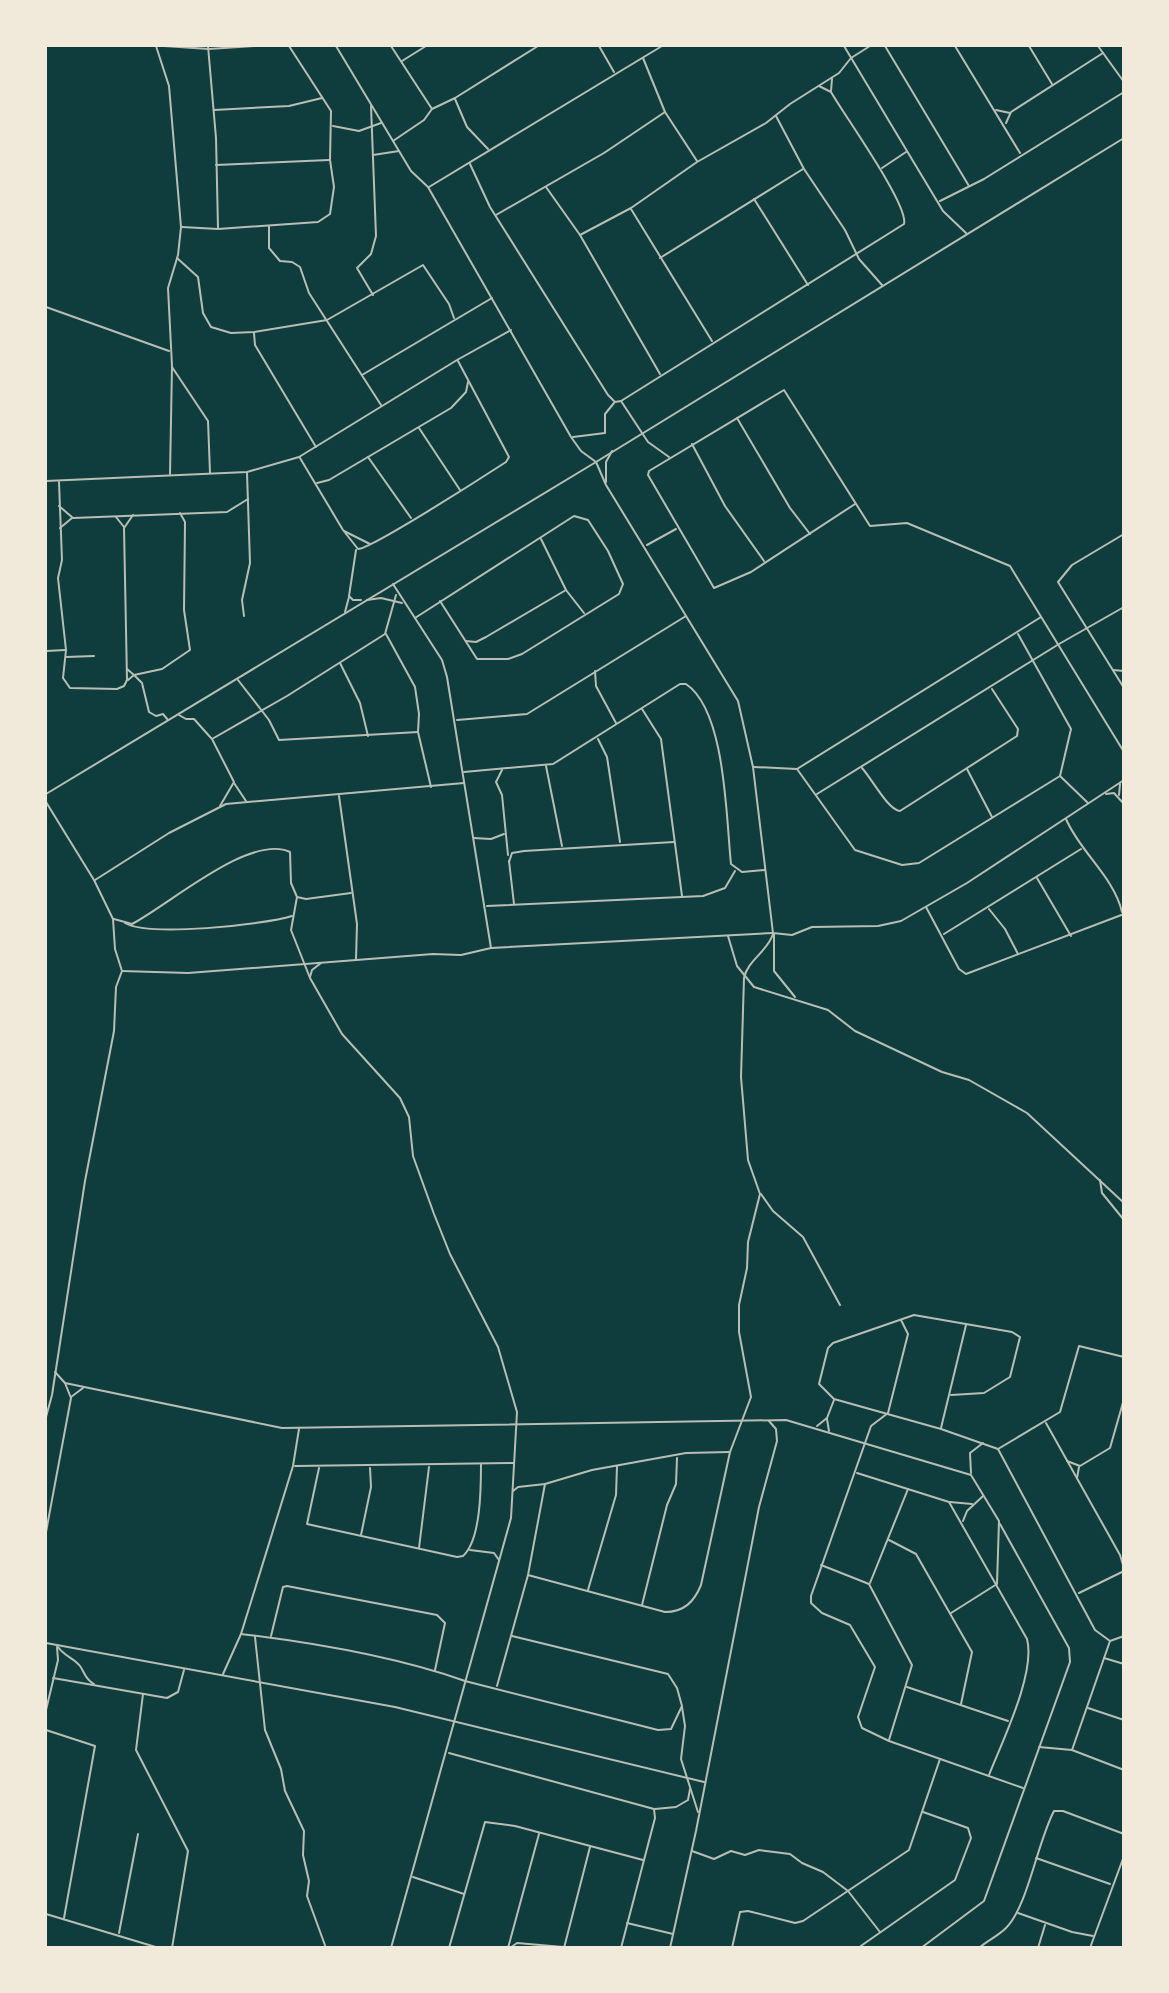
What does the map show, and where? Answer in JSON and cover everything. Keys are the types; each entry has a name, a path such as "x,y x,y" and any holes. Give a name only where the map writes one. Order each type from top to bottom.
{"street":[{"path":"156,46 169,86 181,227 177,258 168,288 169,351 172,366 170,475"},
{"path":"164,46 254,46"},
{"path":"181,227 218,229 318,222 330,214 334,187 330,160 331,111 289,46"},
{"path":"335,46 411,172 428,187 512,330 537,381 581,451 596,462 606,485 646,546 685,616 738,701 753,767 773,933 774,971 796,998"},
{"path":"391,46 432,109"},
{"path":"401,61 426,46"},
{"path":"393,141 424,120 432,109 455,99 538,46"},
{"path":"599,46 615,74"},
{"path":"428,187 662,46"},
{"path":"844,46 952,222 968,235"},
{"path":"580,235 631,208 697,162 776,116 845,69 851,58 870,46"},
{"path":"885,46 969,186"},
{"path":"955,46 1021,153"},
{"path":"1029,46 1052,85"},
{"path":"1098,46 1124,82"},
{"path":"208,47 218,229"},
{"path":"1005,125 1012,112 1103,54"},
{"path":"643,57 665,112 697,162"},
{"path":"831,92 832,78"},
{"path":"571,437 605,433 605,414 615,402 621,401 901,228 905,220 880,169 831,92 819,86"},
{"path":"939,201 969,186 1124,92"},
{"path":"213,110 289,106 324,98"},
{"path":"455,99 467,127 488,149"},
{"path":"371,105 376,236 371,254 357,268 374,295"},
{"path":"995,110 1012,112"},
{"path":"496,215 604,153 665,112"},
{"path":"776,116 804,169 868,272 883,285"},
{"path":"332,126 359,131 382,122"},
{"path":"46,794 596,462 968,235 983,222 1124,138"},
{"path":"372,155 399,151"},
{"path":"880,169 907,151"},
{"path":"216,165 330,160"},
{"path":"470,164 496,215 615,402"},
{"path":"660,258 804,169"},
{"path":"546,187 580,235 660,375"},
{"path":"754,199 808,286"},
{"path":"631,208 713,342"},
{"path":"269,225 269,248 280,261 292,262 300,267 309,293 382,406"},
{"path":"177,258 198,277 203,313 211,327 231,333 327,320 423,265 449,304 454,318"},
{"path":"362,375 493,297"},
{"path":"46,307 169,351"},
{"path":"46,481 247,472 299,457 457,360 512,330"},
{"path":"254,332 255,345 316,447"},
{"path":"356,548 363,549 373,544 506,462 509,457 457,360"},
{"path":"172,366 208,422 210,474"},
{"path":"316,484 329,480 419,428 462,398 468,382"},
{"path":"855,503 767,561 715,588 648,475 649,471 692,443 784,390 870,526 907,523 1002,560 1017,574 1124,752"},
{"path":"621,401 648,442 670,459"},
{"path":"736,417 790,508 810,534"},
{"path":"419,428 460,491"},
{"path":"692,443 725,506 758,555 767,561"},
{"path":"606,485 606,462 612,450"},
{"path":"299,457 356,548 345,613"},
{"path":"368,457 411,519"},
{"path":"244,616 242,600 250,563 247,472"},
{"path":"59,481 62,560 58,578 66,650 63,682 70,688 117,689 124,686 127,680 124,527 116,517"},
{"path":"59,530 73,518 227,512 248,499"},
{"path":"59,505 73,518"},
{"path":"127,680 163,669 191,650 184,610 184,522 180,513"},
{"path":"184,522 192,513"},
{"path":"124,527 133,515"},
{"path":"415,618 440,601 540,538 579,516 589,520 608,551 623,584 623,591 522,654 508,659 477,659 440,601"},
{"path":"646,546 677,528"},
{"path":"343,530 373,544"},
{"path":"1124,534 1072,565 1059,579 1062,592 1124,688"},
{"path":"540,538 566,590 585,614"},
{"path":"392,583 442,660 456,721 491,948"},
{"path":"464,640 476,642 486,638 566,590"},
{"path":"212,738 262,711 385,634 397,594"},
{"path":"349,596 353,600 395,600 403,603"},
{"path":"817,794 992,689 1059,644 1124,607"},
{"path":"456,721 527,714 685,616"},
{"path":"753,767 797,769 1018,634 1041,617"},
{"path":"385,634 415,687 419,714 418,732 431,788"},
{"path":"797,769 855,850 902,865 919,863 1060,776 1071,729 1018,634"},
{"path":"46,651 66,650"},
{"path":"65,657 94,656"},
{"path":"339,662 360,703 368,736"},
{"path":"127,669 142,683 149,712 156,716 163,714 169,721"},
{"path":"1112,670 1124,671"},
{"path":"595,671 596,686 616,724"},
{"path":"237,680 262,711 279,740 418,732"},
{"path":"464,772 546,765 597,738 642,708 686,684 706,706 719,759 731,864 736,870 748,872 766,869"},
{"path":"861,767 878,786 889,806 901,811 1017,736 1018,729 992,689"},
{"path":"642,708 661,739 682,897"},
{"path":"179,715 194,719 212,738 246,801"},
{"path":"597,738 607,757 621,844"},
{"path":"546,765 563,848"},
{"path":"503,768 496,782 502,795 514,905"},
{"path":"966,768 992,818"},
{"path":"1060,776 1089,804"},
{"path":"122,971 188,974 451,953 461,955 491,948 773,933 792,935 813,927 833,925 892,925 1066,819 1123,780"},
{"path":"1123,780 1119,796 1124,804"},
{"path":"219,807 234,782"},
{"path":"94,880 169,833 219,807 246,801 431,788 464,783"},
{"path":"339,794 357,924 358,953 355,960"},
{"path":"1105,794 1119,796"},
{"path":"46,803 94,880 113,919 115,949 122,971 116,987 114,1031 85,1181 46,1417"},
{"path":"46,812 51,813"},
{"path":"926,906 959,968 966,974 1123,914 1116,896 1082,849 1066,819"},
{"path":"474,838 491,839 505,834"},
{"path":"509,862 512,853 675,842"},
{"path":"125,923 144,918 247,854 273,846 289,852 291,883 297,897 291,930 304,964 342,1034 400,1098 409,1117 409,1136 418,1171 450,1254 504,1362 517,1424 511,1518 454,1722 448,1753 443,1761 391,1948"},
{"path":"943,935 1082,849"},
{"path":"485,905 682,897 721,891 736,870"},
{"path":"1036,877 1071,936"},
{"path":"297,897 306,899 351,894"},
{"path":"989,908 1018,956"},
{"path":"113,919 134,928 155,931 211,928 293,916"},
{"path":"773,933 769,944 745,971 744,978 741,1077 748,1160 761,1194 773,1211 803,1237 839,1305"},
{"path":"728,935 744,978 754,987 828,1010 855,1031 942,1072 969,1080 1027,1113 1124,1203"},
{"path":"310,978 312,970 322,963"},
{"path":"1099,1179 1102,1193 1124,1220"},
{"path":"528,1575 665,1612 678,1612 696,1596 730,1452 751,1396 739,1332 738,1305 746,1276 751,1226 761,1194"},
{"path":"951,1395 984,1393 1010,1377 1020,1337 1012,1332 914,1315 846,1338 828,1348 819,1384 834,1399 941,1429 999,1449 1078,1593 1095,1630 1111,1641"},
{"path":"901,1320 908,1334 888,1413 871,1426 821,1565 811,1603 822,1613 850,1625 875,1667 858,1717 862,1728 889,1741 1023,1788"},
{"path":"941,1429 966,1325"},
{"path":"999,1449 1055,1417 1064,1405 1079,1346 1124,1357"},
{"path":"46,1532 71,1398 65,1383 55,1372"},
{"path":"65,1383 272,1426 299,1429 786,1420 971,1475"},
{"path":"71,1398 85,1387"},
{"path":"829,1432 827,1418 834,1399"},
{"path":"1077,1479 1080,1466 1110,1448 1124,1399"},
{"path":"1119,1415 1124,1414"},
{"path":"815,1427 827,1418"},
{"path":"670,1948 692,1851 759,1507 777,1441 776,1429 769,1420"},
{"path":"1045,1422 1120,1555 1124,1570 1078,1593"},
{"path":"223,1675 241,1634 293,1466 299,1429"},
{"path":"921,1948 984,1901 1070,1662 1069,1648 971,1475 970,1453 984,1443"},
{"path":"513,1491 526,1485 545,1484 618,1465 677,1457 686,1453 730,1452"},
{"path":"642,1605 667,1505 676,1484 677,1457"},
{"path":"1066,1460 1080,1466"},
{"path":"293,1466 319,1468 514,1463"},
{"path":"469,1550 481,1500 481,1464"},
{"path":"419,1549 429,1465"},
{"path":"588,1590 617,1495 618,1465"},
{"path":"360,1537 371,1487 370,1467"},
{"path":"319,1468 306,1523 457,1557 469,1550 495,1554"},
{"path":"856,1472 948,1502 974,1504"},
{"path":"496,1687 528,1575 545,1484"},
{"path":"869,1584 908,1489"},
{"path":"963,1522 974,1504 984,1496"},
{"path":"948,1502 963,1522 1029,1647 1025,1676 988,1776"},
{"path":"997,1584 999,1521"},
{"path":"889,1540 916,1554 972,1651 961,1704"},
{"path":"495,1554 504,1546"},
{"path":"495,1554 499,1562"},
{"path":"989,1570 997,1563"},
{"path":"821,1565 869,1584 912,1665 889,1741"},
{"path":"951,1613 997,1584"},
{"path":"270,1638 284,1587 287,1586 437,1615 444,1618 445,1629 435,1671"},
{"path":"241,1634 435,1671 465,1681 667,1731 671,1729 682,1706"},
{"path":"255,1636 265,1730 281,1769 285,1791 304,1831 303,1855 309,1881 307,1896 327,1948"},
{"path":"512,1636 667,1674 677,1688 682,1706 685,1726 681,1759 699,1816"},
{"path":"1072,1750 1102,1657 1111,1641 1124,1636"},
{"path":"46,1643 258,1681 454,1722 704,1782"},
{"path":"46,1710 58,1660 57,1646"},
{"path":"57,1646 66,1658 78,1664 85,1677 95,1685"},
{"path":"1102,1657 1124,1664"},
{"path":"53,1678 167,1698 179,1689 184,1669"},
{"path":"907,1686 1009,1721"},
{"path":"143,1694 136,1750 188,1851 172,1948"},
{"path":"1086,1708 1124,1720"},
{"path":"46,1730 95,1746 64,1919"},
{"path":"1038,1746 1072,1750 1124,1770"},
{"path":"448,1753 654,1809 676,1807 688,1800 691,1786 699,1781"},
{"path":"732,1948 740,1912 748,1911 799,1922 909,1850 940,1759"},
{"path":"688,1800 696,1806"},
{"path":"621,1948 655,1818 654,1809"},
{"path":"979,1948 1006,1928 1017,1912 1034,1857 1052,1815 1058,1810 1124,1834"},
{"path":"858,1948 959,1876 971,1838 968,1828 922,1812"},
{"path":"449,1948 485,1822 644,1860"},
{"path":"509,1948 539,1833"},
{"path":"119,1934 138,1835"},
{"path":"509,1948 517,1943 564,1947 590,1846"},
{"path":"692,1851 714,1859 731,1851 745,1855 752,1850 790,1854 802,1863 823,1872 848,1891 880,1932"},
{"path":"1090,1948 1111,1885 1124,1856"},
{"path":"1034,1857 1111,1885"},
{"path":"412,1876 465,1894"},
{"path":"1017,1912 1046,1924 1094,1936"},
{"path":"46,1914 159,1948"},
{"path":"627,1923 674,1934"},
{"path":"1038,1948 1046,1924"}]}
